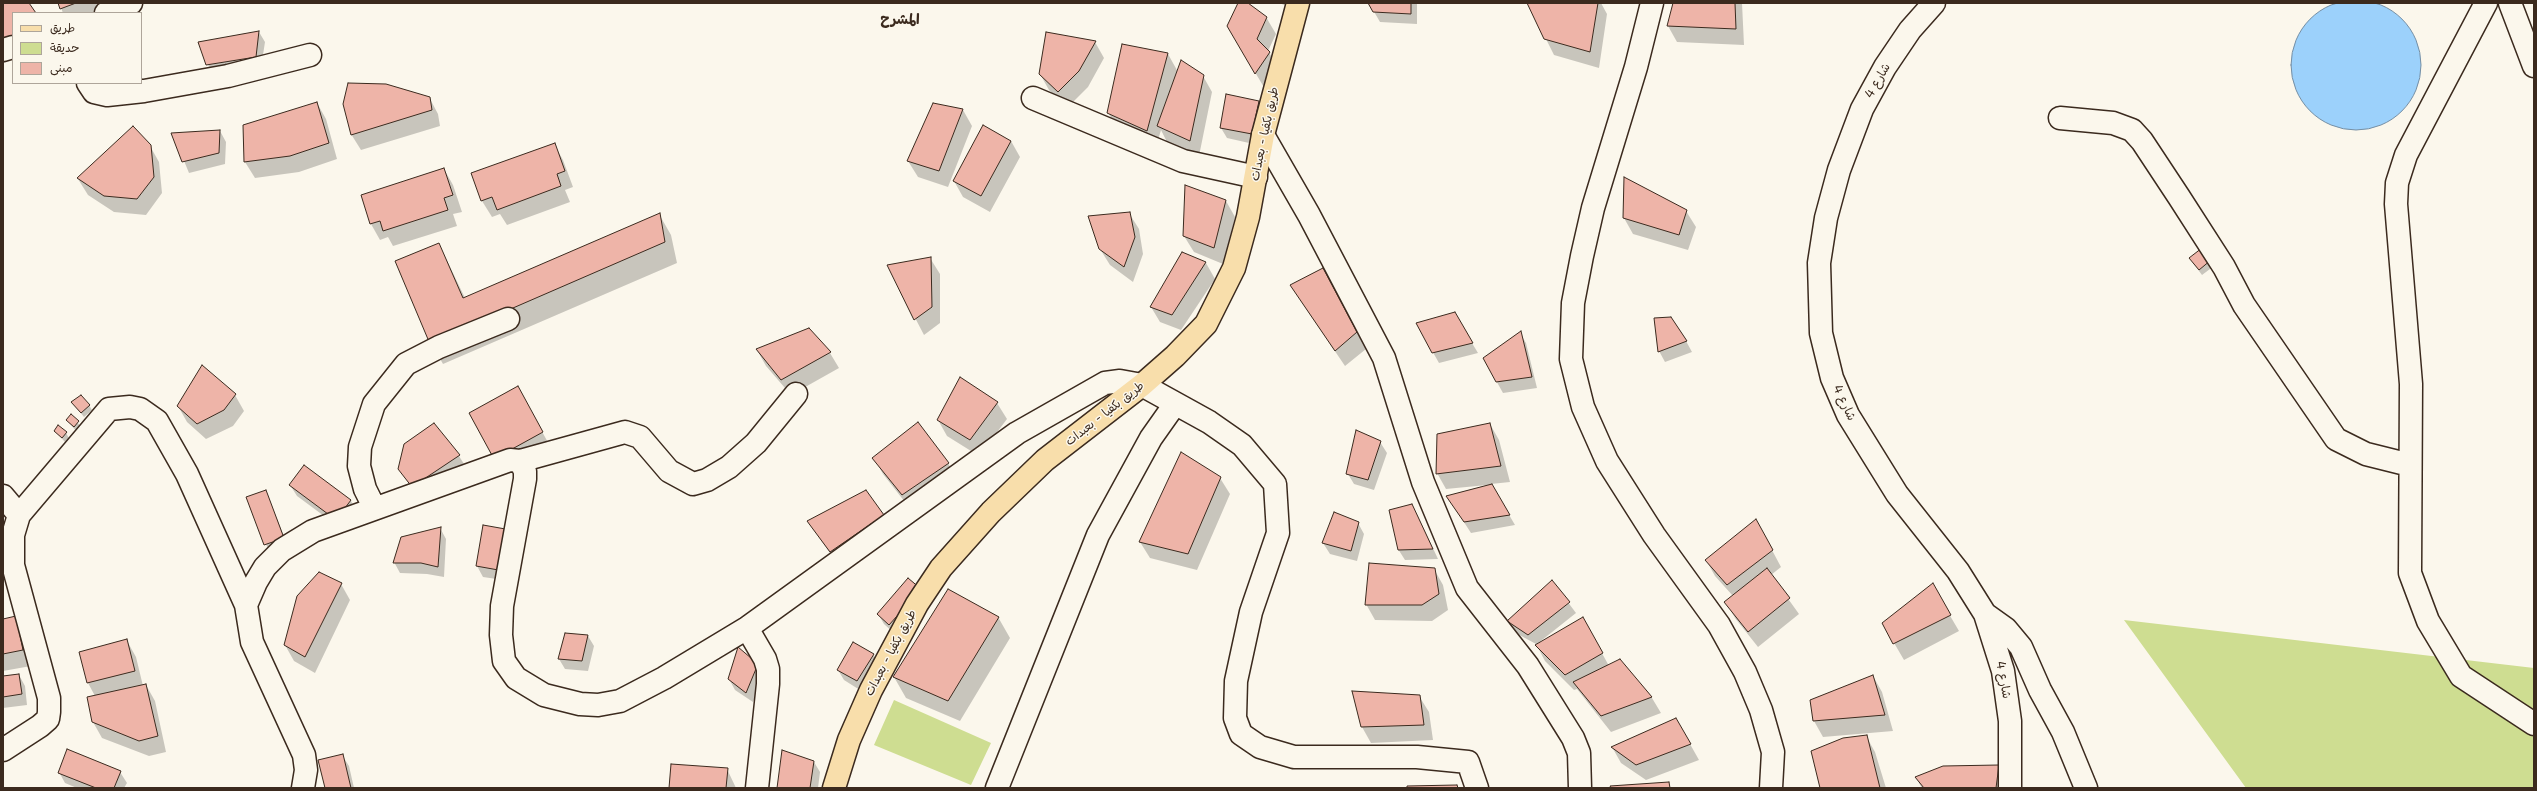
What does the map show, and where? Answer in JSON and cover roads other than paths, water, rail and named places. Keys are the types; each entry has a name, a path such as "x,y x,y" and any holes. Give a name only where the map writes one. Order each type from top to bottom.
{"main road":[{"name":"طريق بكفيا - بعبدات","path":"834,788 849,740 871,690 917,604 941,568 991,512 1045,460 1142,385 1175,356 1206,324 1219,301 1234,268 1248,217 1263,136 1298,3"}],"street":[{"path":"109,12 131,3"},
{"path":"1652,3 1636,67 1593,208 1582,256 1573,303 1571,359 1583,407 1607,461 1654,535 1719,625 1745,672 1762,710 1772,752 1771,788"},
{"name":"شارع 4","path":"1934,3 1910,30 1885,67 1862,109 1839,170 1826,218 1819,263 1821,333 1832,378 1848,415 1897,494 1958,571 1985,614 2003,671 2010,721 2010,788"},
{"path":"2486,3 2406,155 2397,183 2397,219 2411,384 2410,574 2428,621 2461,676 2534,724"},
{"path":"2510,3 2534,66"},
{"path":"89,84 94,92 107,95 144,91 228,76 310,55"},
{"path":"1032,98 1183,161 1256,177"},
{"path":"2060,118 2113,123 2132,130 2142,141 2224,267 2244,305 2336,439 2366,454 2410,465"},
{"path":"1263,136 1309,215 1384,358 1423,482 1467,588 1528,666 1573,738 1579,753 1580,788"},
{"path":"374,507 364,489 359,466 360,447 374,404 406,364 439,347 508,319"},
{"path":"520,461 525,471 523,498 502,606 501,635 504,661 516,678 544,695 580,704 598,705 620,701 664,678 747,628 1017,433 1105,383 1120,381 1142,385 1209,422 1242,445 1275,484 1278,533 1251,612 1236,681 1235,718 1241,734 1260,748 1294,757 1417,757 1468,762 1477,788"},
{"path":"246,605 256,582 265,567 282,550 313,530 374,507 510,460 520,461 625,432 640,437 669,471 693,484 707,480 729,467 756,443 796,394"},
{"path":"997,788 1098,535 1151,438 1175,404"},
{"path":"3,750 40,726 48,719 49,712 49,698 13,564 13,535 19,515 109,410 130,407 140,409 157,421 172,444 246,605 252,642 304,755 306,770 303,788"},
{"path":"3,496 19,515"},
{"path":"1985,614 2006,629 2021,647 2040,690 2063,732 2086,788"},
{"path":"747,628 765,659 768,670 768,684 757,788"}],"water":[{"path":"2362,0 2381,5 2402,19 2416,40 2420,52 2420,78 2416,90 2402,111 2381,125 2369,129 2350,130 2331,125 2310,111 2296,90 2292,78 2291,59 2296,40 2310,19 2331,5 2343,1"}],"district":[{"name":"المشرح","path":"900,20"}]}
